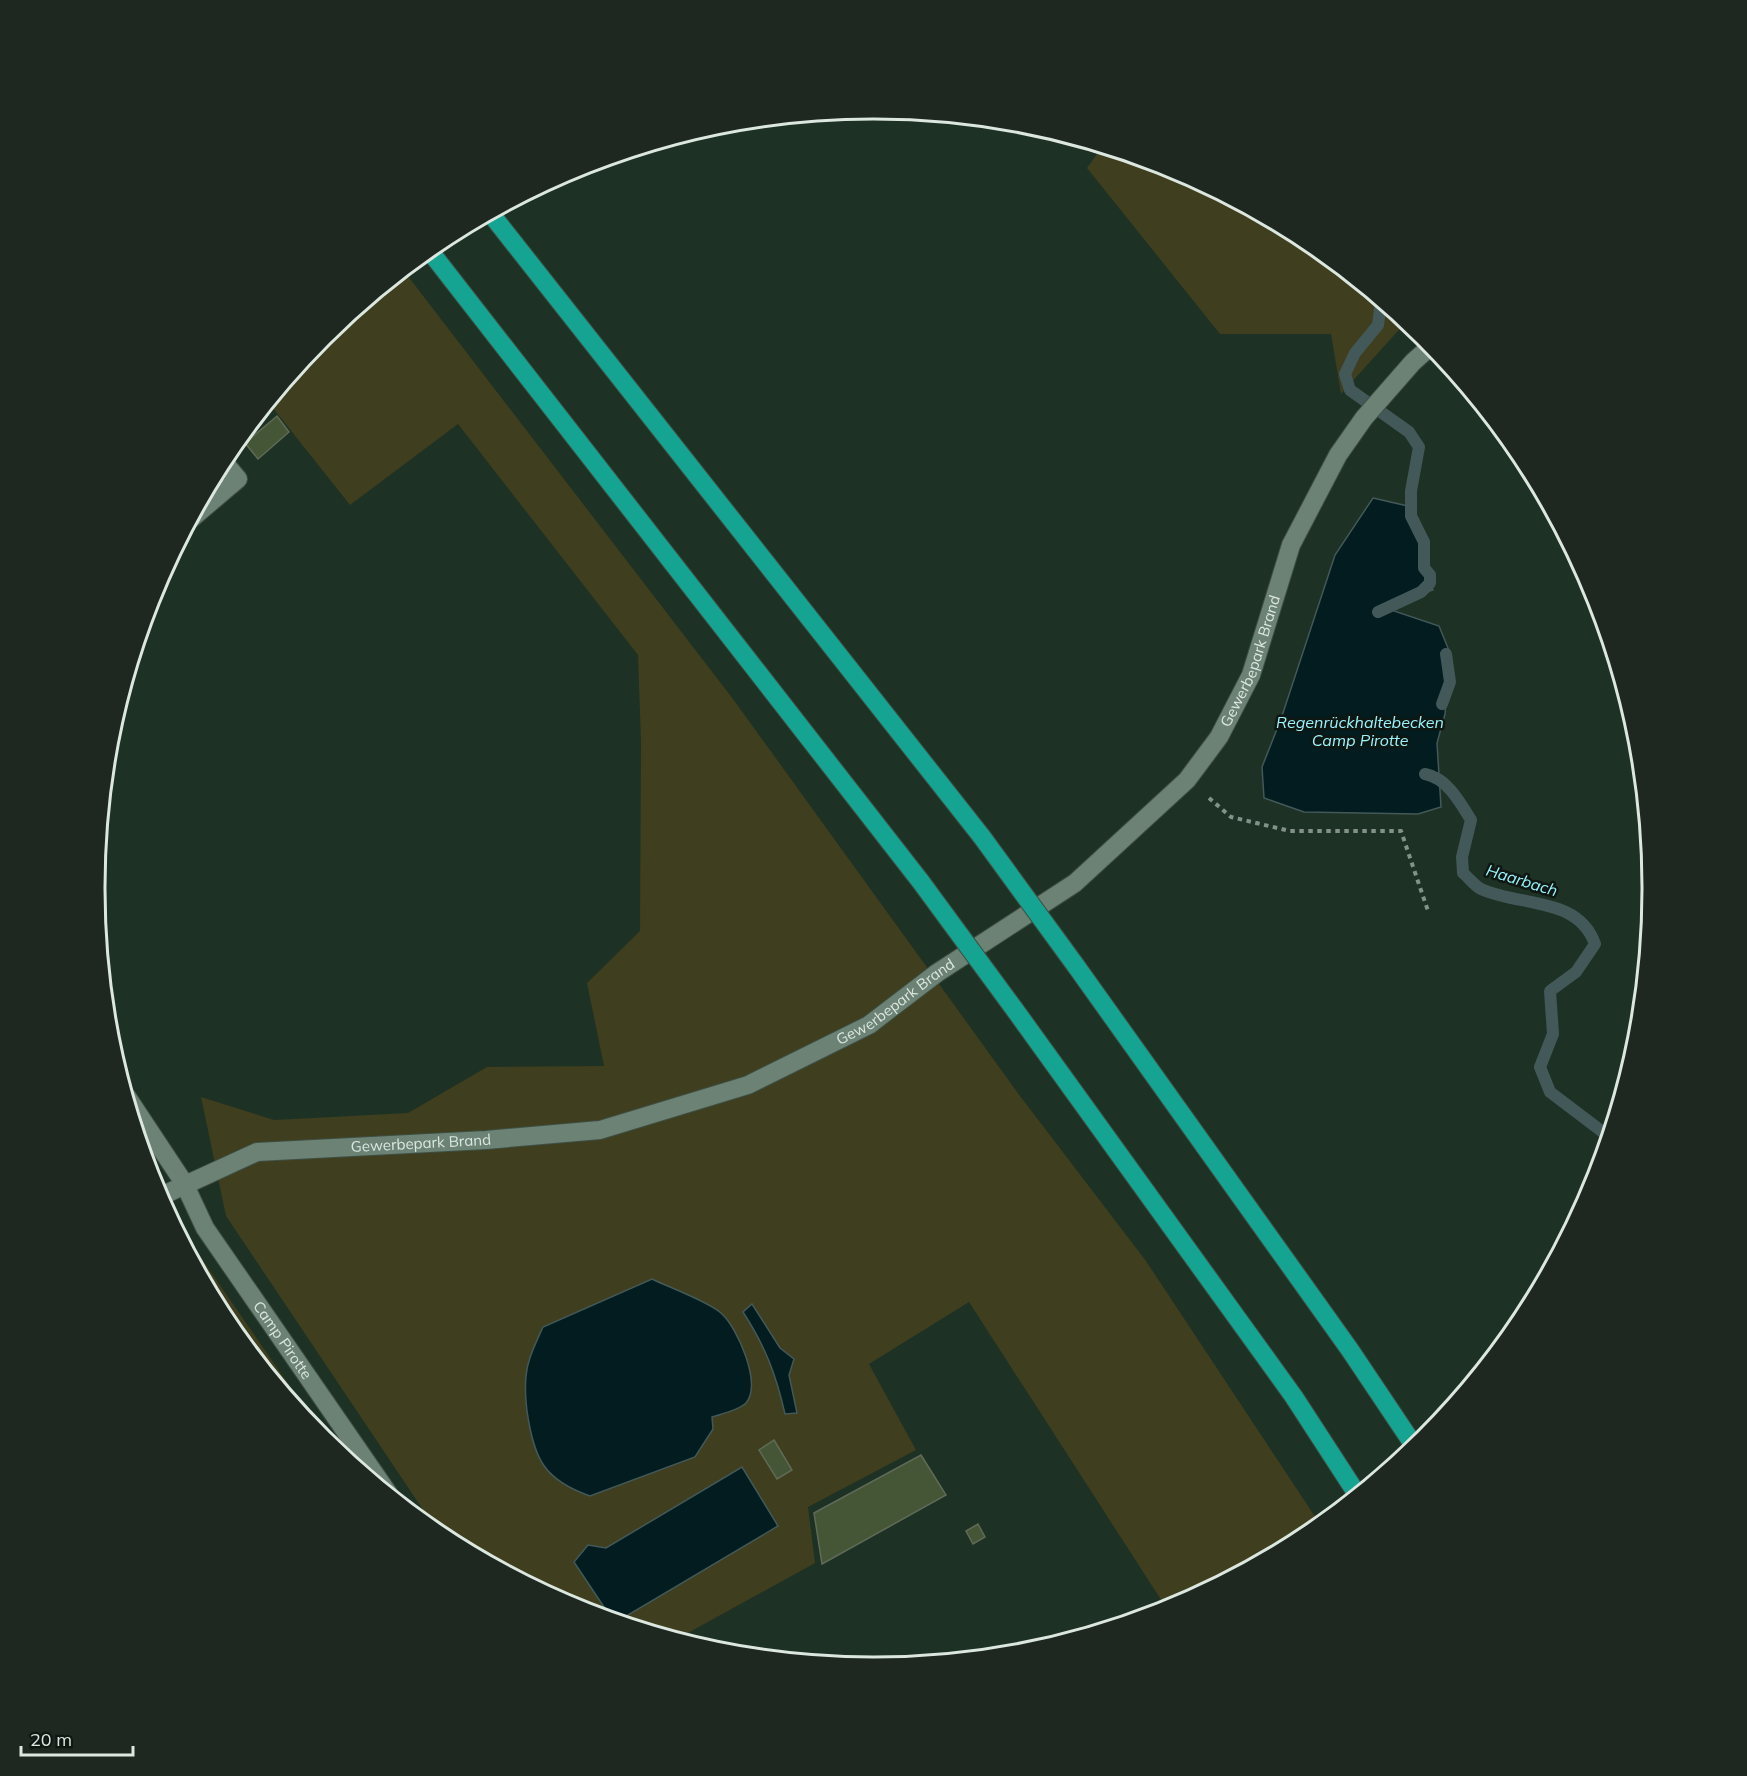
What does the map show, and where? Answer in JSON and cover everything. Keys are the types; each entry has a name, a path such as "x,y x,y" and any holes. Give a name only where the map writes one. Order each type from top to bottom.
{"highway":[{"path":"494,219 982,837 1350,1350 1409,1438"},
{"path":"435,258 921,882 1016,1010 1294,1397 1353,1488"}],"street":[{"name":"Gewerbepark Brand","path":"168,1192 257,1152 486,1140 600,1130 748,1085 869,1025 937,973 1075,883 1187,780 1219,737 1251,675 1291,545 1338,455 1385,393 1424,353"},
{"path":"208,505 238,479 230,469"},
{"name":"Camp Pirotte","path":"140,1117 184,1183 205,1228 372,1470"}],"path":[{"path":"1187,780 1231,817 1290,831 1401,831 1428,911"}],"shaded area":[{"path":"1098,153 1121,160 1168,178 1258,222 1341,278 1400,329 1341,394 1331,334 1220,334 1087,168"},
{"path":"408,276 733,699 1020,1096 1146,1261 1315,1516 1258,1554 1162,1600 969,1302 869,1364 916,1450 808,1507 815,1563 688,1633 626,1616 579,1598 489,1554 423,1510 226,1216 201,1097 274,1120 408,1113 487,1067 604,1066 587,983 640,931 641,741 638,655 458,424 350,505 273,409 330,345 367,310"},
{"path":"197,1252 295,1394 235,1315"}],"water":[{"name":"Regenrückhaltebecken Camp Pirotte","path":"1373,498 1412,507 1433,590 1393,602 1394,611 1439,626 1450,653 1445,714 1437,743 1441,807 1418,814 1304,812 1264,798 1262,767 1281,719 1335,555"},
{"path":"652,1279 709,1305 728,1321 741,1344 750,1370 750,1394 743,1405 730,1412 712,1417 713,1429 695,1457 590,1496 562,1483 544,1466 538,1455 533,1442 526,1405 527,1367 543,1327"},
{"path":"752,1304 780,1348 794,1359 789,1375 797,1413 785,1414 769,1361 743,1312"},
{"path":"742,1467 778,1526 626,1616 605,1608 574,1562 588,1545 606,1548"}],"building":[{"path":"277,416 289,432 258,459 246,445 252,437"},
{"path":"774,1440 792,1470 777,1479 759,1450"},
{"path":"921,1455 946,1495 822,1564 814,1513"},
{"path":"978,1524 985,1537 973,1544 966,1531"}],"waterway":[{"name":"Haarbach","path":"1378,612 1421,592 1430,583 1430,575 1424,568 1424,542 1411,516 1411,491 1419,447 1409,432 1350,390 1345,374 1355,353 1378,325 1380,310"},
{"name":"Haarbach","path":"1442,704 1450,682 1446,654"},
{"name":"Haarbach","path":"1425,774 1440,780 1471,820 1462,857 1463,873 1476,886 1496,895 1562,910 1576,918 1587,929 1595,944 1576,972 1550,991 1553,1034 1540,1067 1550,1092 1602,1132"}]}
